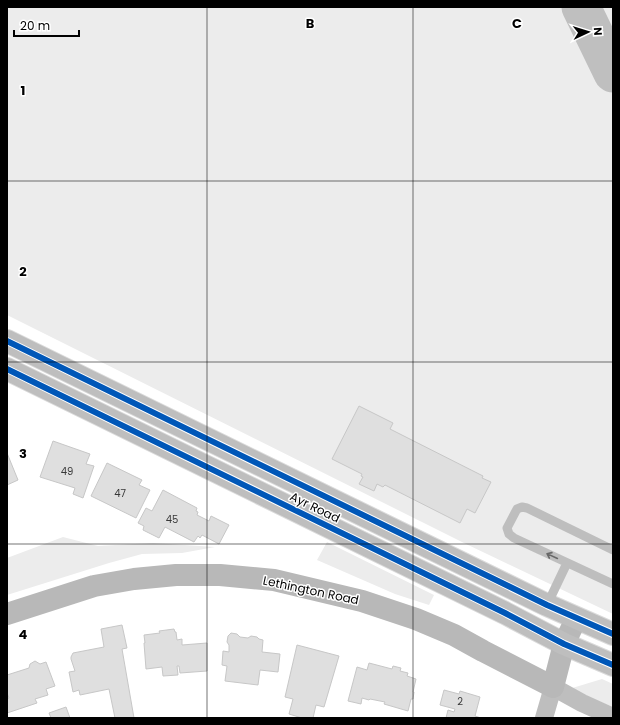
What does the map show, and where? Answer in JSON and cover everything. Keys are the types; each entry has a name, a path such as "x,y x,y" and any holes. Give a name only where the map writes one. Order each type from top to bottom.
{"main road":[{"name":"Ayr Road","path":"14,344 547,605 613,634"},
{"name":"Ayr Road","path":"7,369 505,613 564,644 613,665"},
{"path":"140,433 149,409"}],"street":[{"path":"7,369 14,344"},
{"name":"Lethington Road","path":"7,614 94,586 134,578 176,575 213,575 274,580 362,601 416,619 454,634 553,687"},
{"path":"544,718 564,644 576,619"},
{"path":"553,687 580,711 613,717"}],"lane":[{"path":"613,550 527,508 522,507 517,509 507,528 509,534 514,538 613,584"},
{"path":"547,605 568,563"}],"shaded area":[{"path":"7,7 613,7 613,614 464,543 7,315"},
{"path":"63,537 98,546 153,543 215,547 182,553 142,554 7,595 7,558"},
{"path":"327,542 434,595 429,605 395,594 317,560"},
{"path":"602,679 613,684 613,707 569,689"}],"building":[{"path":"359,406 393,423 390,429 483,476 482,478 491,482 475,513 467,509 460,523 385,485 383,487 377,484 374,491 359,484 363,477 361,476 362,474 332,459"},
{"path":"53,441 90,454 86,464 94,466 83,498 73,494 75,488 40,477"},
{"path":"7,453 18,480 7,485"},
{"path":"107,463 142,480 139,485 150,490 136,518 91,496"},
{"path":"163,490 197,508 197,515 209,521 211,516 229,525 219,544 202,535 200,538 198,536 194,542 165,527 159,538 143,530 144,526 138,523 146,508 152,511"},
{"path":"122,625 127,648 122,649 134,718 115,718 109,689 80,695 79,690 73,692 69,672 75,671 71,659 73,653 104,647 101,629"},
{"path":"174,629 177,640 182,639 182,645 207,643 207,671 180,673 179,666 177,666 178,675 163,676 162,667 146,669 144,635"},
{"path":"231,633 237,634 240,637 257,637 263,640 262,652 280,654 278,672 260,670 258,685 225,681 227,666 222,665 223,651 229,652 229,645 227,642 228,636"},
{"path":"297,645 339,656 324,707 316,705 313,718 302,718 289,714 293,699 285,697"},
{"path":"35,661 40,664 46,662 55,686 46,689 48,695 35,699 37,703 7,713 7,699 9,698 7,693 7,675 29,668 30,664"},
{"path":"369,663 392,669 393,666 401,668 400,671 408,673 407,676 416,679 413,699 411,699 408,711 384,704 385,702 370,699 362,698 361,704 348,701 357,667 367,670"},
{"path":"444,690 459,694 460,691 480,697 475,716 481,718 446,718 448,710 454,712 455,709 440,705"},
{"path":"66,707 70,718 51,718 49,713"}],"waterway":[{"path":"581,7 613,73"}],"cycle path":[{"path":"7,341 547,605 613,634"},
{"path":"7,369 505,613 564,644 613,665"}]}
